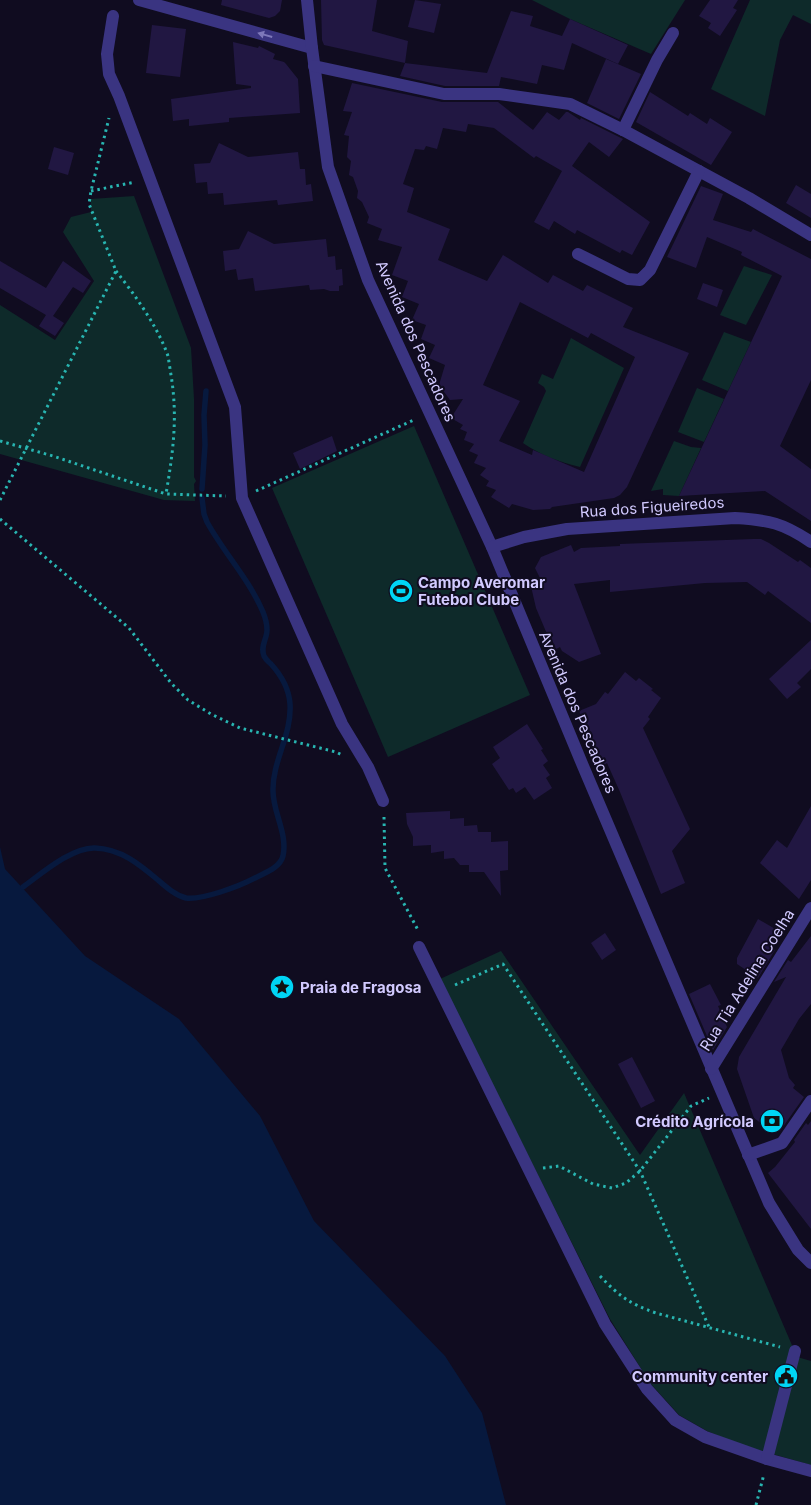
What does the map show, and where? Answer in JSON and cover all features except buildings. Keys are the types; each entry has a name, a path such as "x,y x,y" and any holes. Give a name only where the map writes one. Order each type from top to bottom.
{"street":[{"path":"139,0 312,48"},
{"name":"Avenida dos Pescadores","path":"307,0 328,167 368,280 492,547 711,1069 769,1202 798,1250 811,1263"},
{"path":"114,16 107,54 109,74 234,407 242,498 342,724 368,767 383,801"},
{"path":"623,130 657,60 673,33"},
{"path":"314,66 444,94 499,94 570,104 699,171 811,235"},
{"path":"578,254 628,280 640,280 650,270 699,171"},
{"name":"Rua dos Figueiredos","path":"492,547 524,537 566,529 735,518 755,519 774,523 791,529 811,542"},
{"name":"Rua Tia Adelina Coelha","path":"711,1069 811,908"},
{"path":"420,947 440,992 605,1324 647,1388 675,1420 705,1437 767,1459 811,1471"},
{"path":"748,1155 782,1142 811,1101"},
{"path":"767,1459 795,1351"}],"path":[{"path":"110,118 91,191 90,204 116,271 142,305 168,356 176,424 166,494"},
{"path":"91,191 149,179"},
{"path":"0,500 116,271"},
{"path":"242,498 430,412"},
{"path":"0,441 166,494 206,494"},
{"path":"0,520 129,628 171,683 188,700 240,728 336,752"},
{"path":"383,801 385,868 419,932 420,947"},
{"path":"450,978 454,986 503,964 640,1171 709,1328"},
{"path":"530,1171 559,1166 594,1184 612,1188 626,1183 640,1171 691,1106 722,1092"},
{"path":"544,1168 548,1176"},
{"path":"597,1272 615,1293 640,1307 795,1351"},
{"path":"756,1505 767,1459"}],"green space":[{"path":"532,0 685,0 651,54 570,19"},
{"path":"750,0 811,0 811,24 793,15 780,40 765,116 711,89"},
{"path":"134,196 191,348 194,399 195,501 164,500 0,454 0,305 55,340 94,281 63,232 71,217 91,212 91,199"},
{"path":"744,266 772,275 746,325 720,315"},
{"path":"724,332 751,342 728,391 702,380"},
{"path":"571,338 624,368 580,467 550,458 523,443 546,391 538,383 542,374 553,379"},
{"path":"697,388 724,399 704,442 678,432"},
{"name":"Campo Averomar Futebol Clube","path":"414,426 530,695 388,757 272,488"},
{"path":"674,441 691,447 701,448 679,496 663,495 663,489 651,491"},
{"path":"501,951 640,1155 684,1093 797,1357 811,1361 811,1465 738,1444 707,1431 679,1415 650,1383 610,1319 440,979"}],"water":[{"path":"0,847 5,869 85,956 179,1019 260,1116 314,1221 445,1356 482,1413 506,1505 0,1505"}],"waterway":[{"path":"202,489 206,391"},
{"path":"23,887 67,856 86,849 95,848 113,851 129,858 178,895 186,898 202,897 240,885 271,870 279,864 283,856 282,830 273,797 273,789 276,768 290,715 289,698 281,678 264,656 263,646 267,630 263,612 251,588 207,522 202,498"}],"place":[{"name":"Campo Averomar Futebol Clube","path":"401,591"},
{"name":"Praia de Fragosa","path":"282,987"},
{"name":"Crédito Agrícola","path":"772,1121"},
{"name":"Community center","path":"786,1376"}]}
